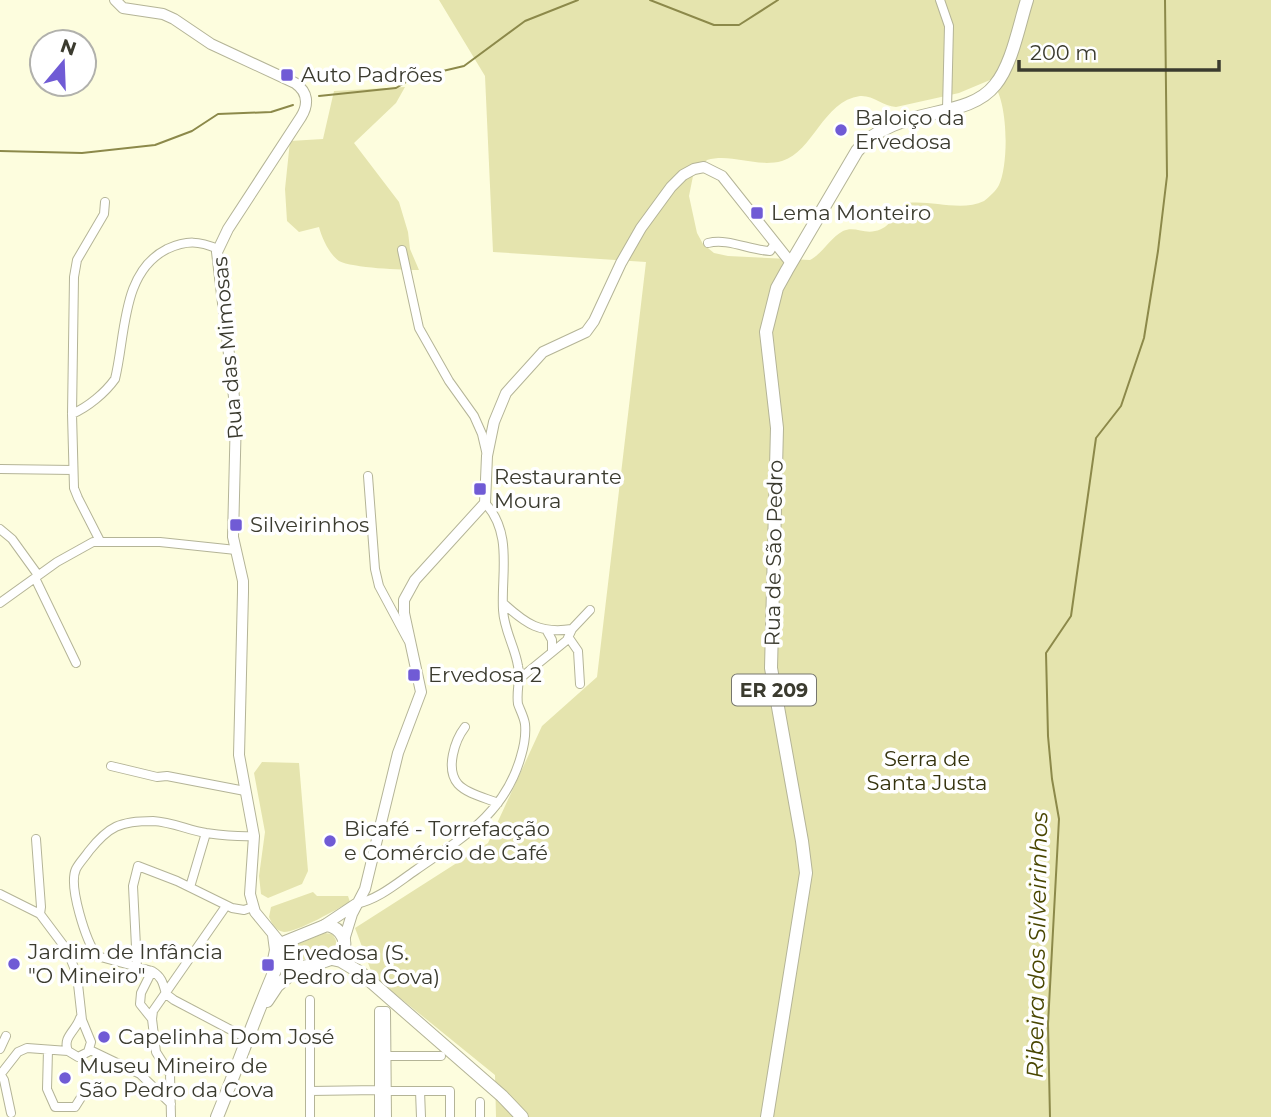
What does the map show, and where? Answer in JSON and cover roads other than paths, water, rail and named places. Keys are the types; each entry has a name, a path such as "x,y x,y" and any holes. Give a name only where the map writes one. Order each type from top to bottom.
{"main road":[{"name":"Rua de São Pedro","path":"767,1117 806,873 771,668 777,428 766,332 777,288 866,139 890,125 971,102 985,95 995,86 1009,57 1027,0"},
{"path":"216,1117 268,983 289,939 323,926 336,928 361,973"},
{"path":"255,1022 277,986 298,968 337,957 344,944"},
{"path":"282,950 287,965 298,968"},
{"path":"332,959 341,961 361,973 502,1096 522,1117"}],"street":[{"name":"Rua das Mimosas","path":"115,0 123,8 163,14 174,19 211,44 295,83 304,92 307,103 301,117 228,229 218,249 217,264 227,325 236,414 233,534 243,581 239,755 254,836 250,894 253,907"},
{"path":"940,0 949,26 947,109"},
{"path":"344,944 356,904 365,889 398,753 421,692 404,613 404,600 415,580 485,503 487,456 494,422 506,393 543,352 586,332 641,228 683,175 704,167 722,176 775,243 793,259"},
{"path":"100,541 78,498 73,470 74,277 77,260 104,214 105,202"},
{"path":"72,414 82,410 115,379 128,309 135,284 145,266 162,252 181,243 195,241 218,249"},
{"path":"708,243 717,241 757,251 770,251 775,243"},
{"path":"402,250 419,328 449,381 474,416 487,456"},
{"path":"0,469 73,470"},
{"path":"368,476 374,569 379,586 411,646"},
{"path":"323,926 356,904 377,897 446,850 477,826 511,785 523,749 525,723 518,704 519,667 506,629 503,603 505,546 492,511 485,503"},
{"path":"0,528 12,540 37,577 76,663"},
{"path":"0,603 86,543 160,542 236,550"},
{"path":"503,603 530,625 547,631 570,633"},
{"path":"518,680 552,652 590,610"},
{"path":"547,631 552,640 552,652"},
{"path":"570,633 578,651 580,684"},
{"path":"465,727 456,740 454,749 456,781 468,790 498,803"},
{"path":"111,766 157,777 167,776 245,791"},
{"path":"248,1039 166,994 163,981 152,971 97,956 92,949 82,917 74,882 76,869 108,829 127,823 154,821 182,825 205,833 254,836"},
{"path":"190,887 205,833"},
{"path":"36,839 40,914"},
{"path":"137,967 133,886 138,866 190,887 226,906 244,909 253,907 282,950"},
{"path":"0,894 40,914 63,944 74,962 81,1012 91,1042 90,1050 85,1055 78,1056 68,1051 48,1049 27,1048 18,1052 0,1075 4,1080 11,1113"},
{"path":"171,1117 170,1074 156,1052 153,1011 226,906"},
{"path":"269,931 299,935"},
{"path":"268,983 275,950 269,931"},
{"path":"152,971 141,993 140,1004 152,1019"},
{"path":"310,1000 310,1117"},
{"path":"379,1117 383,1091 386,1056 386,1011 379,1011 383,1091 387,1117"},
{"path":"68,1051 65,1043 77,1027 81,1012"},
{"path":"73,1032 82,1031 87,1034"},
{"path":"0,1049 6,1035"},
{"path":"48,1049 47,1089 55,1107 75,1107 87,1088"},
{"path":"90,1050 140,1074 170,1104"},
{"path":"386,1056 441,1056"},
{"path":"310,1091 450,1091 450,1117"},
{"path":"420,1091 421,1117"},
{"path":"480,1102 480,1117"}],"waterway":[{"path":"319,96 396,88 413,78 464,66 525,21 578,0"},
{"path":"650,0 714,25 739,25 778,0"},
{"name":"Ribeira dos Silveirinhos","path":"1050,1117 1048,1024 1059,819 1048,736 1046,653 1071,616 1096,438 1121,406 1144,338 1167,176 1165,0"},
{"path":"0,151 82,153 155,145 192,131 218,114 271,112 293,105"}],"place":[{"name":"Auto Padrões","path":"287,75"},
{"name":"Baloiço da Ervedosa","path":"841,130"},
{"name":"Lema Monteiro","path":"757,213"},
{"name":"Restaurante Moura","path":"480,489"},
{"name":"Silveirinhos","path":"236,525"},
{"name":"Ervedosa 2","path":"414,675"},
{"name":"Bicafé - Torrefacção e Comércio de Café","path":"330,841"},
{"name":"Jardim de Infância \"O Mineiro\"","path":"14,964"},
{"name":"Ervedosa (S. Pedro da Cova)","path":"268,965"},
{"name":"Capelinha Dom José","path":"104,1037"},
{"name":"Museu Mineiro de São Pedro da Cova","path":"65,1078"}],"park label":[{"name":"Serra de Santa Justa","path":"927,771"}]}
